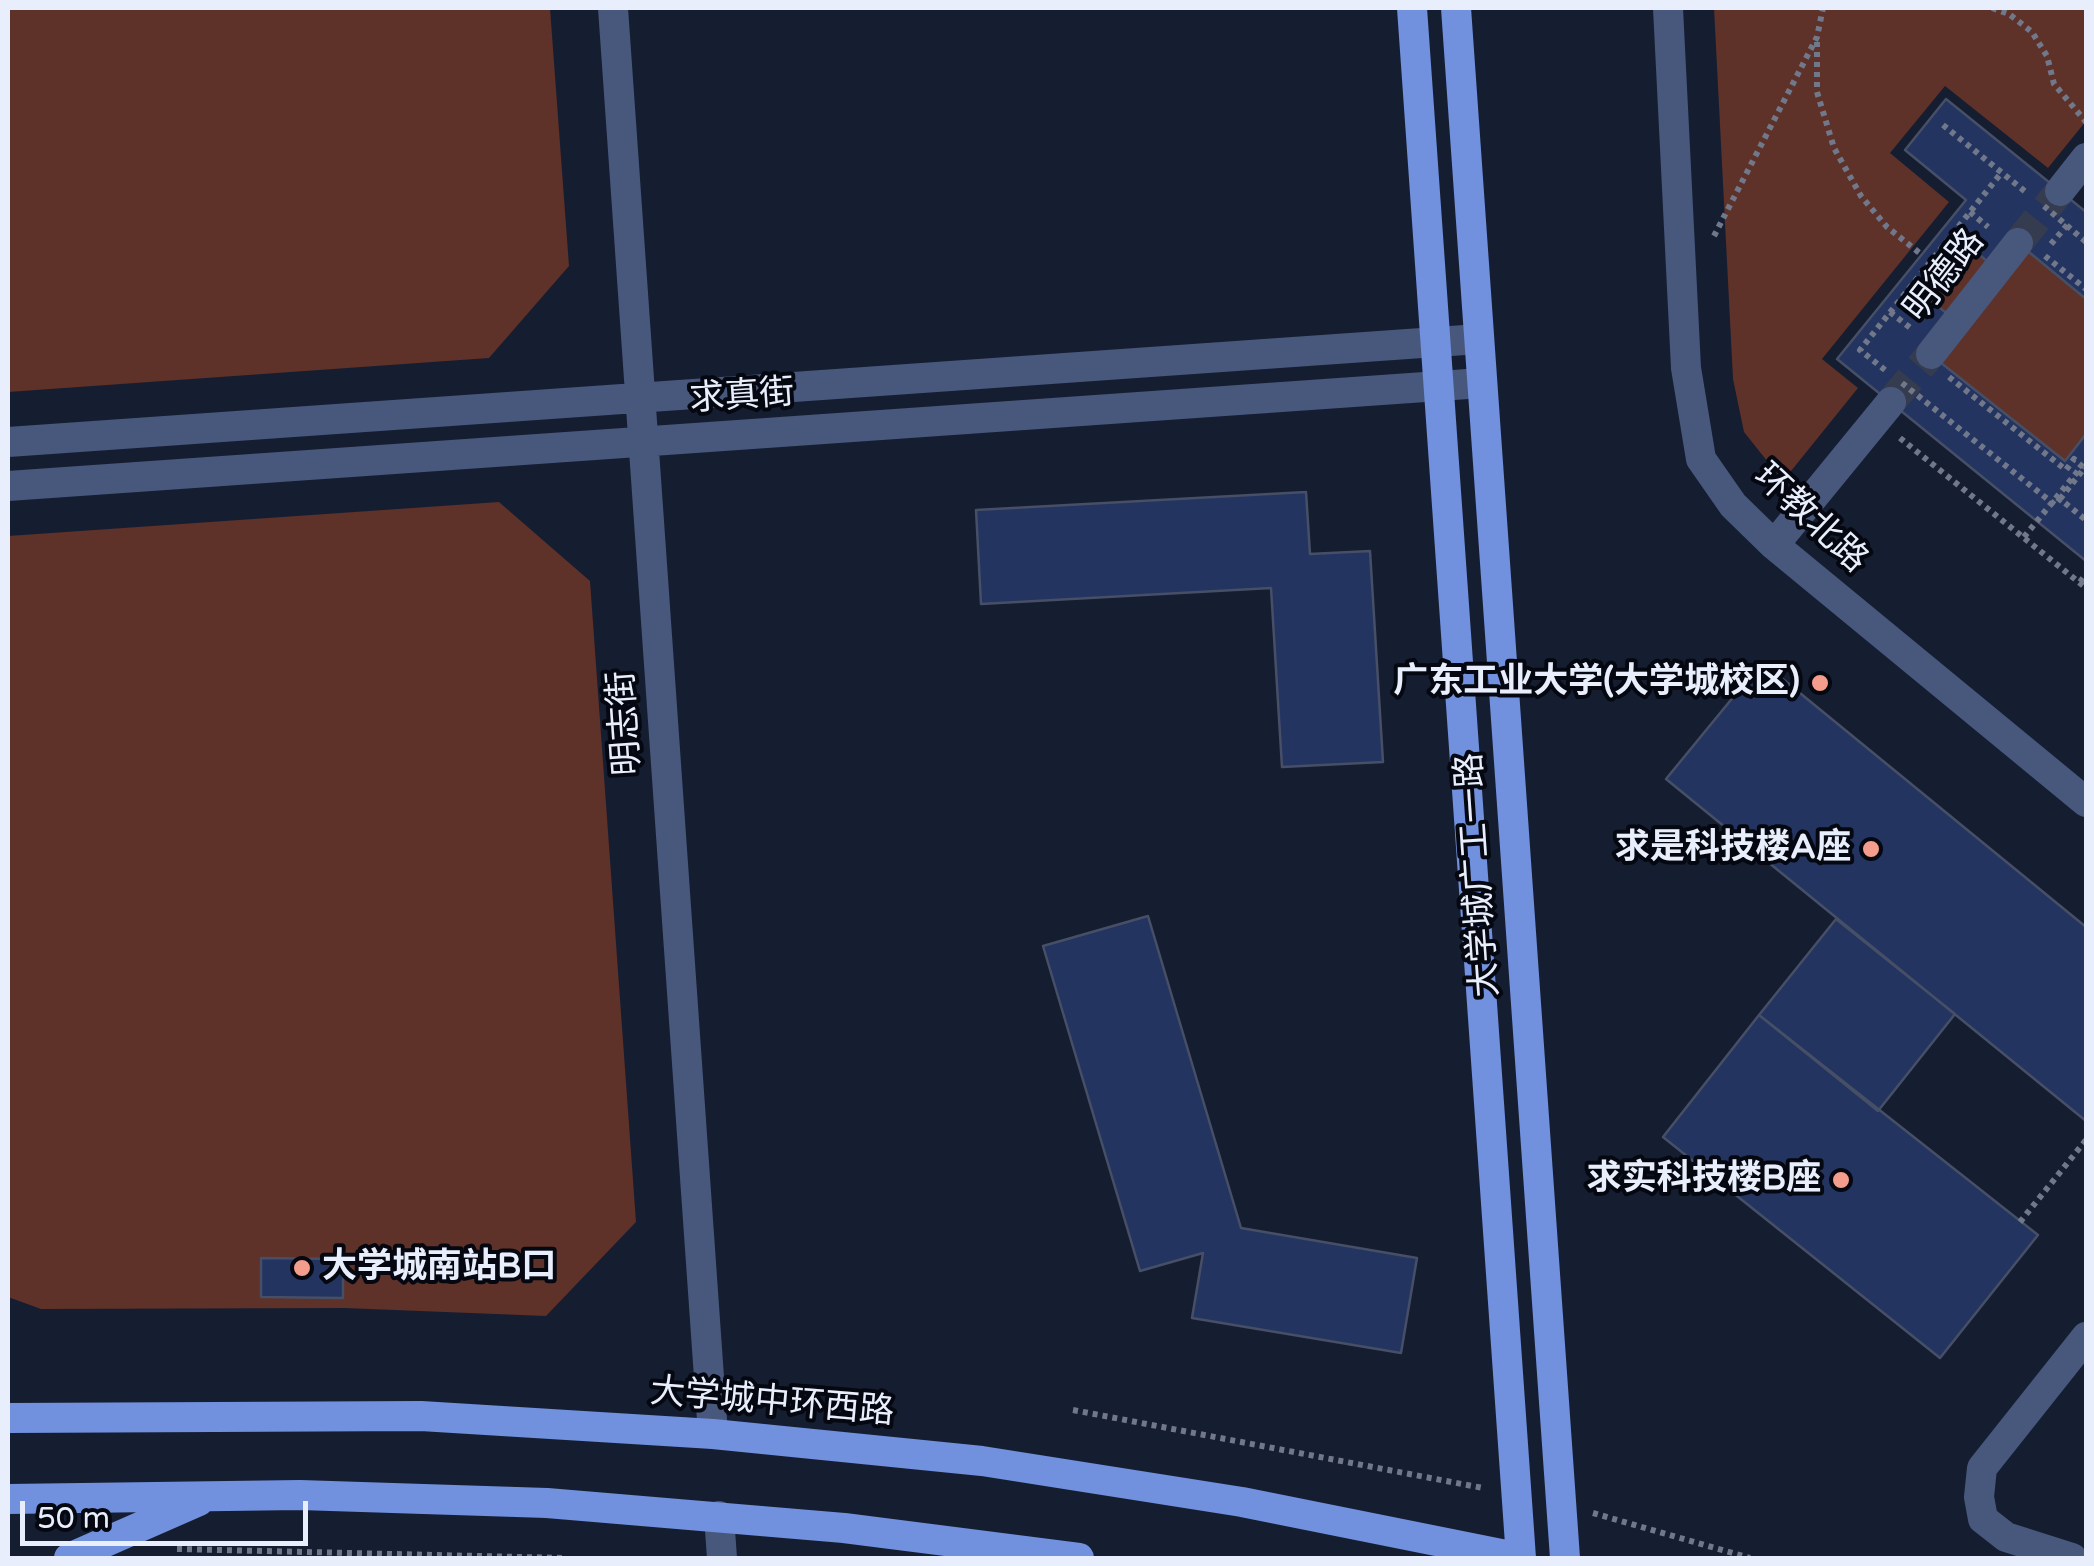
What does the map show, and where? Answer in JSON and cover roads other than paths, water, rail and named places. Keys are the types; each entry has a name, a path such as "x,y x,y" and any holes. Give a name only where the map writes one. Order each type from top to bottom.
{"main road":[{"name":"大学城广工一路","path":"1412,8 1521,1558"},
{"name":"大学城广工一路","path":"1456,8 1565,1558"},
{"name":"大学城中环西路","path":"8,1418 421,1416 713,1434 982,1461 1242,1502 1521,1558"},
{"path":"68,1558 214,1495"},
{"path":"8,1499 418,1497 719,1516 972,1542 1079,1558"}],"street":[{"name":"明志街","path":"613,8 713,1434"},
{"name":"环教北路","path":"1668,8 1686,368 1701,459 1733,505 1774,545 2086,802"},
{"path":"2052,199 2086,158"},
{"name":"明德路","path":"1934,361 2026,245"},
{"name":"求真街","path":"8,442 1479,339"},
{"name":"求真街","path":"8,486 1482,383"},
{"path":"1774,545 1890,402"},
{"path":"2072,1558 2006,1538 1983,1518 1979,1497 1982,1468 2086,1337"},
{"path":"719,1516 722,1558"}],"tunnel":[{"path":"2018,243 2060,191"},
{"path":"1891,402 1931,354"}],"place":[{"name":"广东工业大学(大学城校区)","path":"1820,683"},
{"name":"求是科技楼A座","path":"1871,849"},
{"name":"求实科技楼B座","path":"1841,1180"},
{"name":"大学城南站B口","path":"302,1268"}]}
